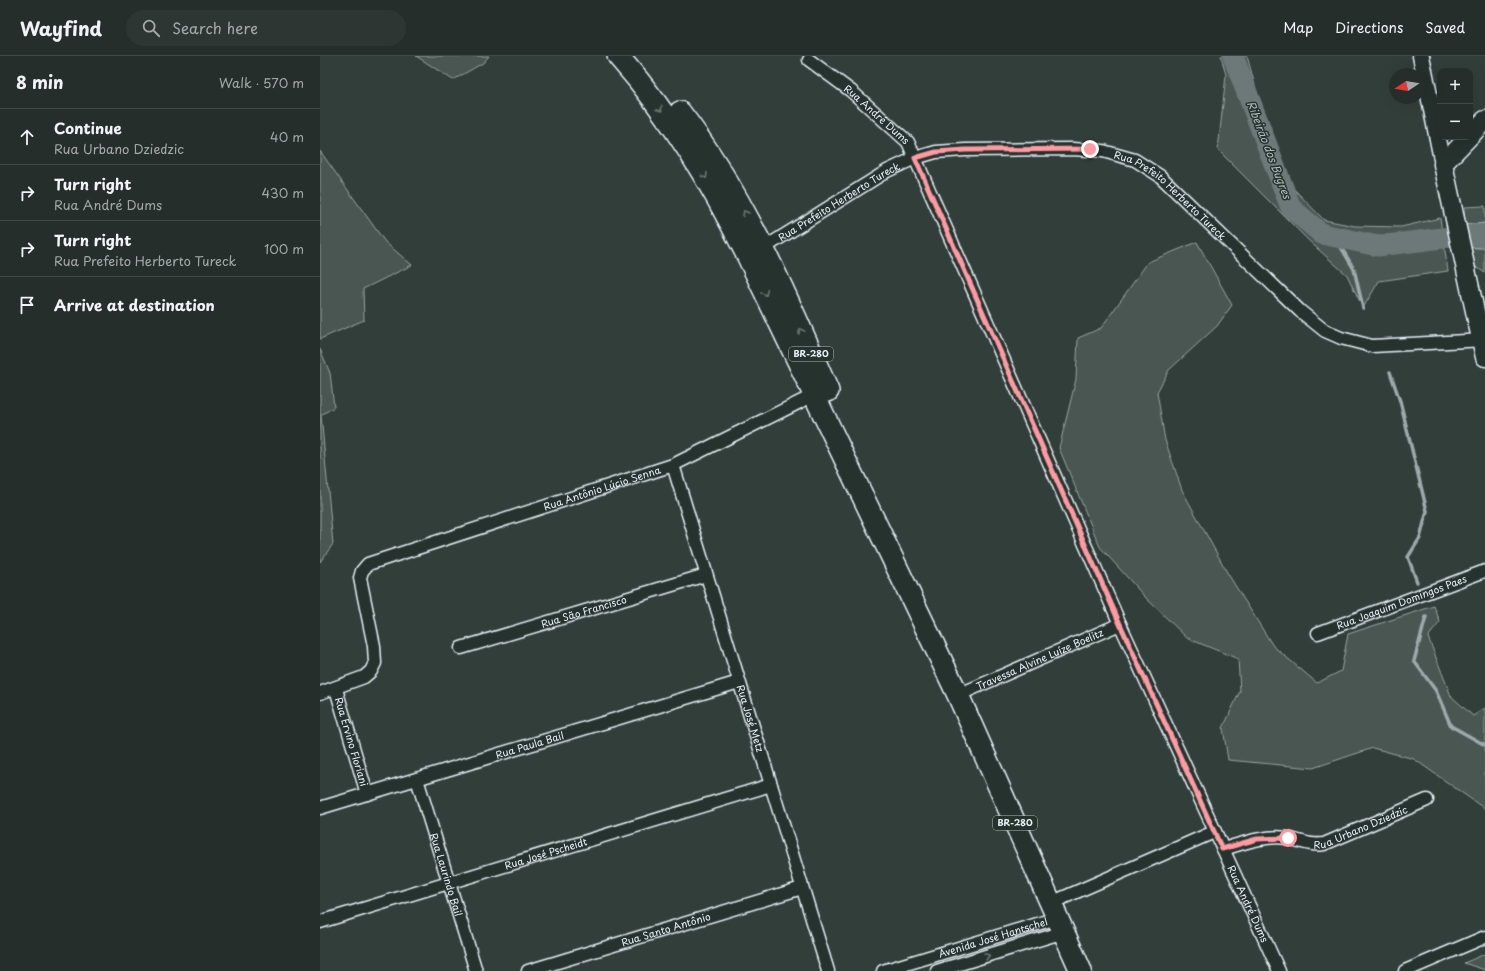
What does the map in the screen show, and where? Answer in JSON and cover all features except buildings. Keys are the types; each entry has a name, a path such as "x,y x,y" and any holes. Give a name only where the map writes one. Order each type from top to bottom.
{"highway":[{"name":"BR-280","path":"618,56 685,143 710,184 756,253"},
{"name":"BR-280","path":"632,56 667,94 703,144 733,192 756,253 949,675 1081,971"}],"main road":[{"path":"1473,132 1485,120"},
{"path":"1465,140 1444,164 1462,253 1484,346"}],"street":[{"path":"1421,56 1444,164"},
{"name":"Rua André Dums","path":"809,60 851,91 892,126 908,142 1120,624 1279,971"},
{"name":"Rua Prefeito Herberto Tureck","path":"756,253 887,171 915,158 936,152 965,150 1103,150 1120,154 1135,160 1160,176 1300,311 1326,331 1341,338 1372,346 1484,346"},
{"name":"Rua Antônio Lúcio Senna","path":"336,689 364,678 371,671 375,663 374,646 360,578 362,571 368,564 673,465 820,392"},
{"name":"Rua José Metz","path":"673,465 828,971"},
{"name":"Rua Joaquim Domingos Paes","path":"1318,633 1485,571"},
{"name":"Rua São Francisco","path":"461,648 706,575"},
{"name":"Travessa Alvine Luíze Boelitz","path":"958,695 1120,624"},
{"name":"Rua Paula Bail","path":"320,808 739,682"},
{"path":"320,693 336,689"},
{"name":"Rua Ervino Floriani","path":"336,689 367,794"},
{"name":"Rua Laurindo Bail","path":"417,779 476,971"},
{"name":"Rua José Pscheidt","path":"320,922 771,785"},
{"name":"Rua Urbano Dziedzic","path":"1222,849 1257,839 1272,837 1288,838 1311,845 1324,844 1427,800"},
{"path":"1058,918 1214,832"},
{"name":"Rua Santo Antônio","path":"528,971 802,888"},
{"name":"Avenida José Hantschel","path":"883,971 1058,918"},
{"name":"Avenida José Hantschel","path":"937,971 1058,918"},
{"path":"1405,971 1485,937"}],"shaded area":[{"path":"416,56 489,56 483,63 453,80"},
{"path":"1221,56 1247,56 1265,122 1290,185 1324,220 1355,226 1401,227 1440,218 1448,271 1379,281 1363,308 1347,275 1309,241 1218,150 1226,75"},
{"path":"320,151 385,242 412,265 363,289 364,320 320,339"},
{"path":"1485,206 1485,223 1465,225 1464,207"},
{"path":"1197,242 1232,305 1217,326 1169,370 1157,392 1165,440 1182,490 1228,574 1273,646 1317,683 1341,671 1348,634 1434,606 1440,622 1428,637 1451,696 1473,716 1485,708 1485,809 1414,759 1373,748 1313,768 1228,760 1223,728 1240,691 1238,659 1187,638 1145,597 1100,547 1059,448 1076,379 1078,338 1101,328 1148,262"},
{"path":"1467,248 1485,248 1485,273 1473,265"},
{"path":"320,349 330,373 334,407 321,415 333,544 320,562"},
{"path":"1485,954 1485,970 1464,963"}],"water":[{"path":"1485,223 1485,248 1467,247 1465,225"}],"waterway":[{"name":"Ribeirão dos Bugres","path":"1233,56 1291,208 1322,234 1378,246 1459,236 1485,236"},
{"path":"1335,237 1354,269 1363,308"},
{"path":"1390,372 1400,401 1427,511 1420,538 1408,557 1417,582"},
{"path":"1426,617 1414,661 1436,691 1451,726 1485,745"}],"route":[{"path":"1090,149 950,150 915,158 1120,624 1222,849 1257,839 1272,837 1288,838"}]}
